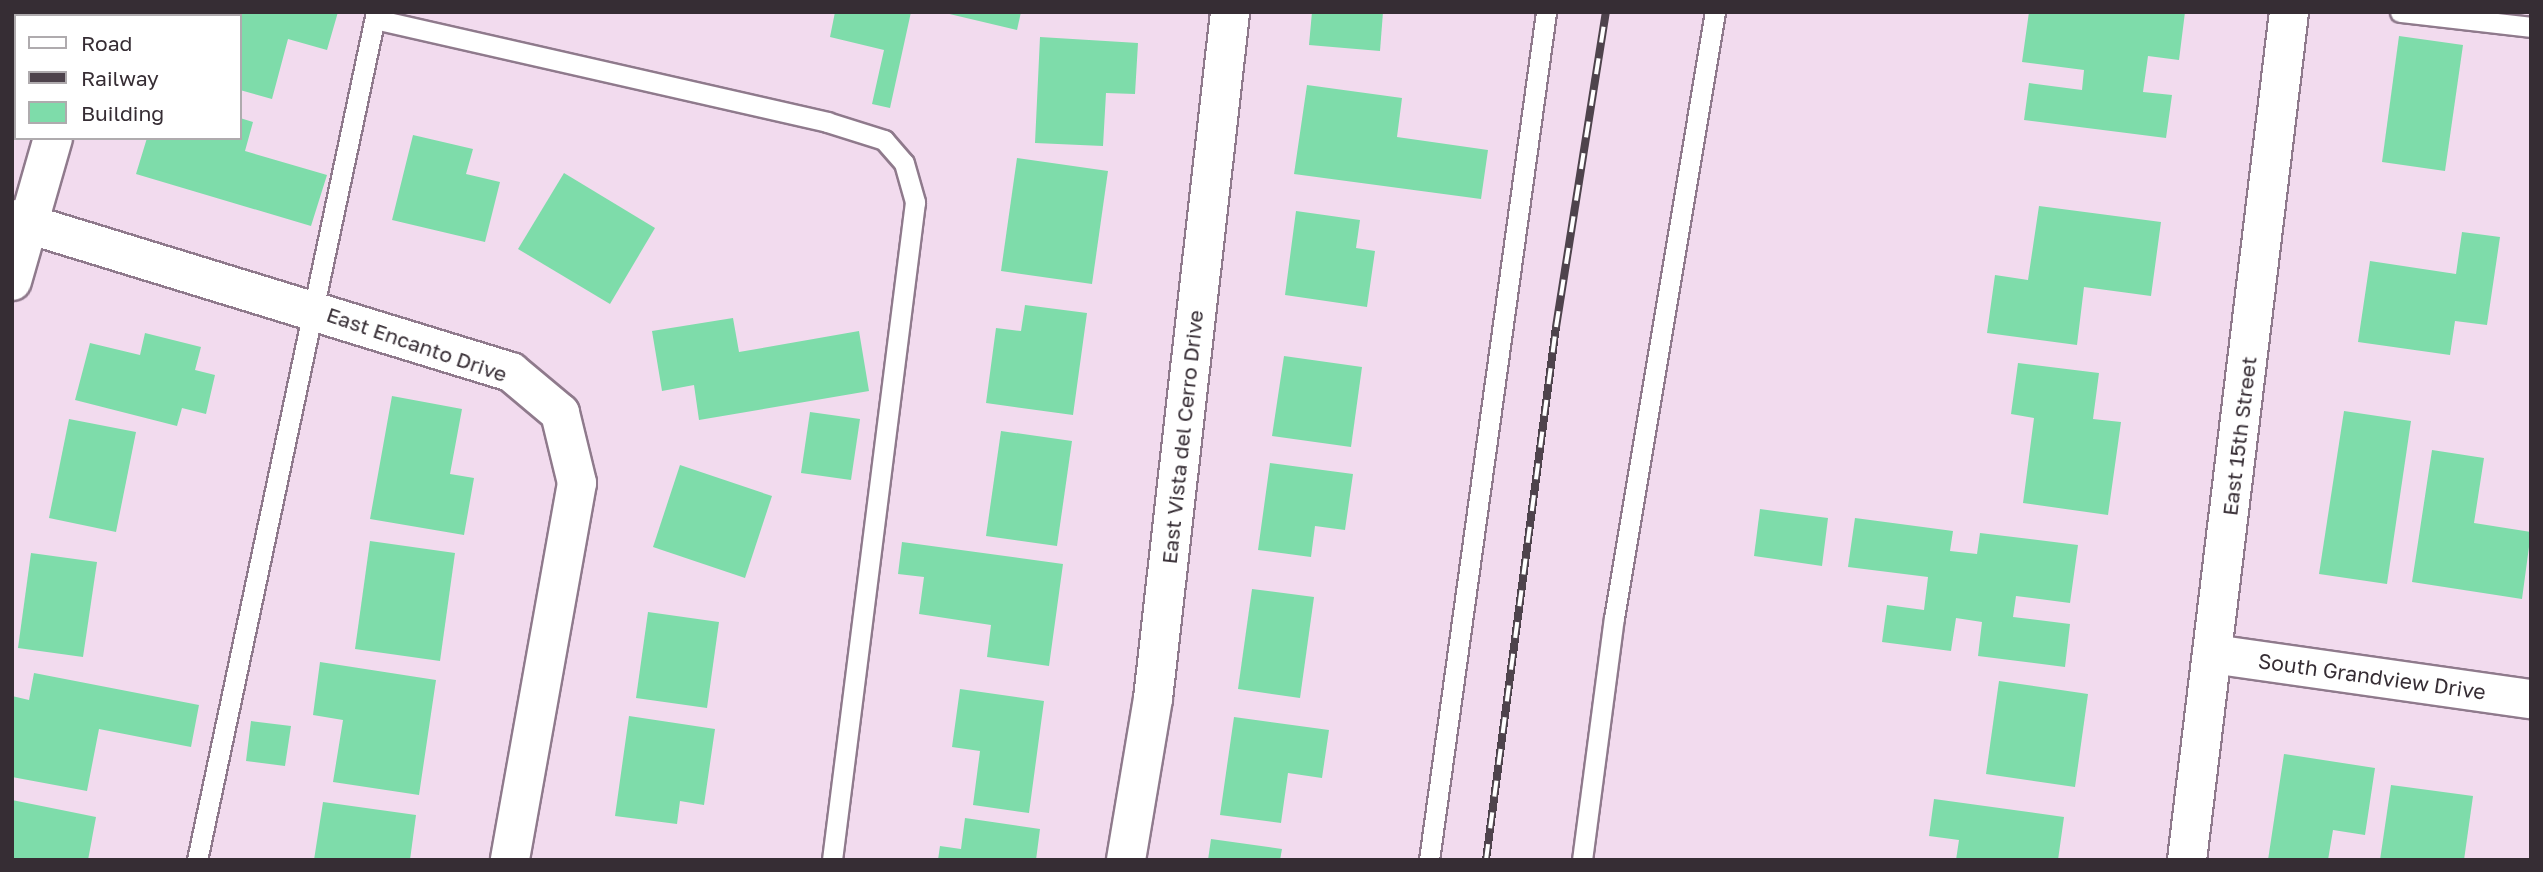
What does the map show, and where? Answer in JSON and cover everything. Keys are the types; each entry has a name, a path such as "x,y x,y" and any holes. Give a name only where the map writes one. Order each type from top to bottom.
{"street":[{"name":"East Vista del Cerro Drive","path":"1126,860 1153,699 1230,12"},
{"name":"East 15th Street","path":"2187,860 2289,12"},
{"path":"12,281 20,222 52,140"},
{"name":"East Encanto Drive","path":"20,222 315,309 511,372 560,413 577,483 510,860"},
{"name":"South Grandview Drive","path":"2213,654 2531,699"}],"lane":[{"path":"1429,860 1546,12"},
{"path":"1582,860 1614,618 1715,12"},
{"path":"2400,12 2531,27"},
{"path":"197,860 376,15 827,122 884,140 904,163 915,202 832,860"}],"building":[{"path":"193,12 338,12 327,50 288,39 272,99 242,91 242,14"},
{"path":"835,12 911,12 890,108 872,104 884,50 830,37"},
{"path":"941,12 1021,12 1017,30"},
{"path":"1312,12 1383,12 1380,51 1309,45"},
{"path":"2029,12 2185,12 2179,60 2148,56 2143,92 2172,95 2166,138 2024,120 2029,83 2082,90 2084,70 2022,62"},
{"path":"2399,36 2463,45 2445,171 2382,162"},
{"path":"1040,37 1138,43 1135,94 1106,93 1103,146 1035,143"},
{"path":"1307,85 1402,98 1397,137 1488,150 1481,199 1294,174"},
{"path":"242,119 253,122 245,151 327,175 311,226 136,174 146,140 242,140"},
{"path":"413,135 473,149 466,174 500,182 485,242 392,220"},
{"path":"1017,158 1108,171 1092,284 1001,271"},
{"path":"564,173 655,228 610,304 518,249"},
{"path":"2039,206 2161,222 2151,296 2084,287 2077,345 1987,333 1995,275 2028,280"},
{"path":"1296,211 1360,220 1356,248 1375,251 1367,307 1285,295"},
{"path":"2462,232 2500,237 2487,325 2455,321 2450,355 2358,342 2370,261 2456,274"},
{"path":"1025,305 1087,313 1073,415 986,403 996,328 1021,331"},
{"path":"733,318 739,352 859,331 869,391 699,420 694,385 662,391 652,331"},
{"path":"145,333 201,347 195,370 215,375 206,414 182,408 177,426 75,400 90,343 140,355"},
{"path":"1284,356 1362,367 1351,447 1272,436"},
{"path":"2018,363 2099,373 2093,419 2121,422 2108,515 2023,503 2034,418 2011,414"},
{"path":"392,396 462,409 450,474 474,478 464,535 370,519"},
{"path":"2344,411 2411,421 2387,584 2319,574"},
{"path":"810,412 860,419 851,480 801,473"},
{"path":"69,419 136,432 116,532 49,518"},
{"path":"1001,431 1072,441 1057,546 986,536"},
{"path":"2432,450 2484,458 2474,523 2531,532 2522,599 2412,582"},
{"path":"1270,463 1353,474 1345,530 1315,526 1311,557 1258,550"},
{"path":"680,465 772,496 745,578 653,547"},
{"path":"1760,509 1828,518 1822,566 1754,556"},
{"path":"1855,518 1953,531 1950,551 1977,554 1980,533 2078,545 2070,603 2016,596 2013,617 2070,624 2065,667 1978,656 1982,622 1956,618 1951,651 1882,642 1887,605 1924,610 1928,577 1848,567"},
{"path":"370,541 455,553 440,661 355,649"},
{"path":"902,542 1063,564 1049,666 987,657 991,625 919,614 924,577 898,574"},
{"path":"31,553 97,562 83,657 18,648"},
{"path":"1252,589 1314,597 1300,698 1238,689"},
{"path":"648,612 719,622 707,708 636,698"},
{"path":"320,662 436,680 419,795 333,782 343,720 313,715"},
{"path":"34,673 199,705 191,747 99,729 87,791 12,777 12,696 29,700"},
{"path":"1999,681 2088,694 2075,787 1986,774"},
{"path":"960,689 1044,701 1029,813 973,805 980,751 952,747"},
{"path":"629,716 715,729 704,805 680,801 677,824 615,816"},
{"path":"1234,717 1329,730 1322,778 1288,773 1281,823 1220,815"},
{"path":"251,721 291,726 285,766 246,761"},
{"path":"2284,754 2375,768 2365,835 2333,830 2328,860 2268,860"},
{"path":"2391,785 2473,796 2464,860 2380,860"},
{"path":"1934,799 2064,817 2058,860 1956,860 1959,840 1929,836"},
{"path":"12,800 96,817 88,860 12,860"},
{"path":"323,802 416,815 410,860 314,860"},
{"path":"965,818 1040,829 1036,860 938,860 940,846 961,849"},
{"path":"1211,839 1282,849 1280,860 1208,860"}],"railway":[{"path":"1486,860 1556,327 1606,12"}]}
